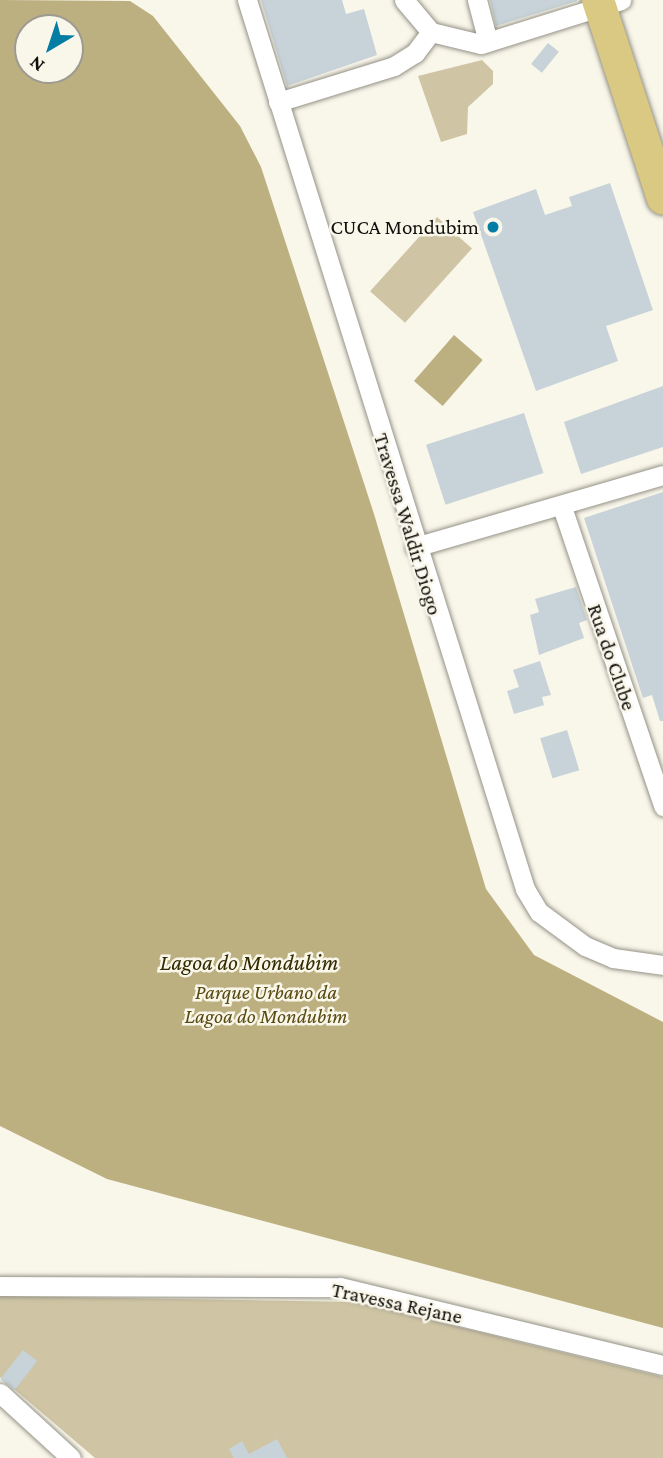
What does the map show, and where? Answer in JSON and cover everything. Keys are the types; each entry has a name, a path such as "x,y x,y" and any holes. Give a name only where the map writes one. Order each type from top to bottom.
{"main road":[{"path":"607,3 663,199"}],"street":[{"name":"Travessa Waldir Diogo","path":"247,0 415,547 524,888 539,912 585,946 613,958 663,965"},
{"path":"404,0 431,32 456,43 488,42 607,3"},
{"path":"477,0 488,42"},
{"path":"278,102 394,66 415,54 431,32"},
{"path":"415,547 562,507 663,475"},
{"name":"Rua do Clube","path":"562,507 663,806"},
{"name":"Travessa Rejane","path":"0,1286 340,1287 663,1364"},
{"path":"0,1394 72,1458"}],"shaded area":[{"path":"482,60 493,71 493,84 468,107 467,134 441,142 418,76"},
{"path":"437,217 472,248 405,323 370,291"},
{"path":"0,1296 356,1302 663,1377 663,1458 95,1458 0,1377"}],"water":[{"name":"Lagoa do Mondubim","path":"0,0 130,1 153,16 240,126 261,167 374,514 486,889 534,955 663,1022 663,1328 107,1179 0,1126"},
{"path":"454,335 483,360 443,406 414,381"}],"building":[{"path":"261,0 342,0 346,14 364,9 377,55 287,86"},
{"path":"490,0 577,0 577,1 496,26"},
{"path":"548,43 559,52 542,73 531,64"},
{"path":"610,183 653,310 606,326 618,361 536,391 473,212 536,189 545,215 572,206 569,197"},
{"path":"663,386 663,447 581,474 564,422"},
{"path":"524,413 543,473 446,505 426,445"},
{"path":"663,492 663,721 660,721 652,695 643,698 584,518"},
{"path":"576,587 587,620 579,623 584,638 539,655 530,615 539,612 535,599"},
{"path":"540,661 551,695 542,697 544,705 514,714 507,691 519,687 513,670"},
{"path":"567,730 579,770 553,778 540,738"},
{"path":"23,1350 37,1361 14,1390 0,1379"},
{"path":"277,1439 287,1458 234,1458 229,1449 242,1441 249,1454"}],"place":[{"name":"CUCA Mondubim","path":"493,227"}],"park label":[{"name":"Parque Urbano da Lagoa do Mondubim","path":"266,1004"}]}
